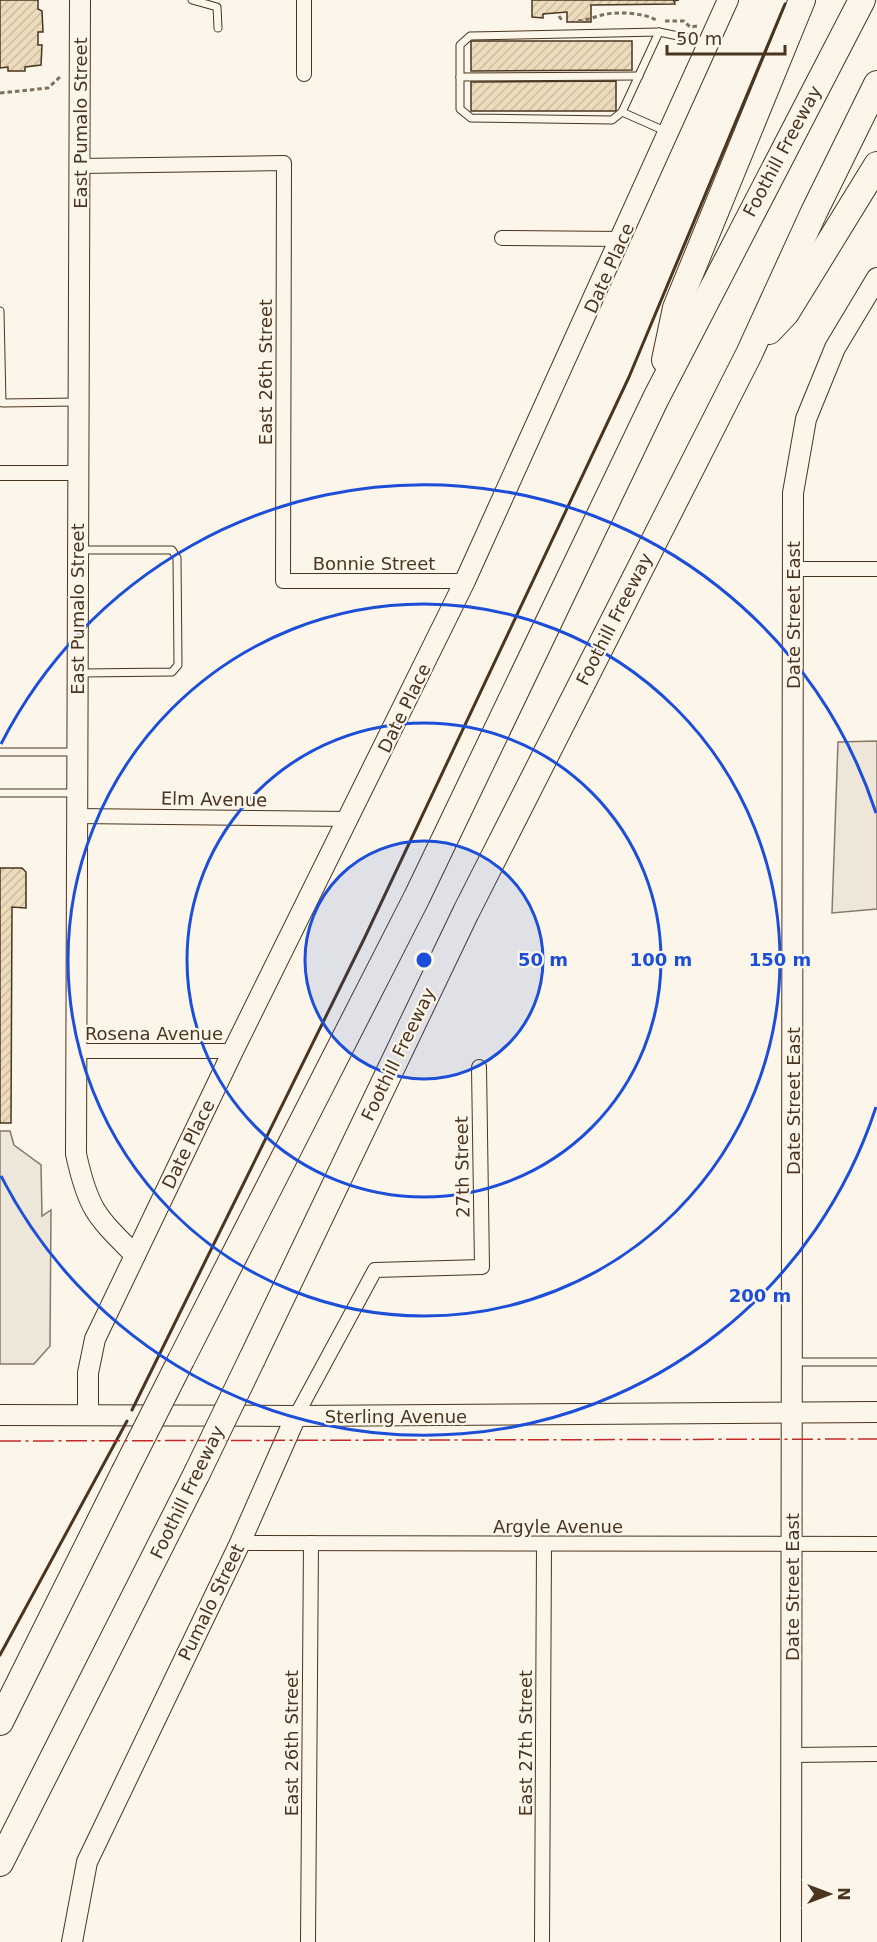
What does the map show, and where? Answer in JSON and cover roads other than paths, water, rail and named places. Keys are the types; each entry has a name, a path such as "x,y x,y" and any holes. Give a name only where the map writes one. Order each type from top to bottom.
{"highway":[{"path":"656,398 676,308 801,0"},
{"name":"Foothill Freeway","path":"0,1722 417,897 656,398 862,0"},
{"name":"Foothill Freeway","path":"0,1863 197,1473 466,912 749,354 814,212 877,84"},
{"path":"749,354 786,312 877,165"}],"street":[{"name":"East Pumalo Street","path":"80,0 76,550 76,1154 83,1188 95,1215 135,1255"},
{"path":"304,0 304,74"},
{"name":"Date Place","path":"88,1415 88,1373 95,1338 233,1051 350,819 465,581 622,239 728,0"},
{"name":"East 26th Street","path":"80,166 284,163 283,581"},
{"path":"502,238 622,239"},
{"name":"Date Street East","path":"791,1942 793,493 806,419 835,348 877,278"},
{"path":"0,473 77,473"},
{"path":"793,569 877,569"},
{"name":"Bonnie Street","path":"283,581 465,581"},
{"name":"Elm Avenue","path":"77,816 350,819"},
{"name":"Rosena Avenue","path":"76,1051 233,1051"},
{"name":"27th Street","path":"375,1270 482,1267 479,1067"},
{"name":"Pumalo Street","path":"72,1942 87,1862 240,1543 296,1416 375,1270"},
{"name":"Sterling Avenue","path":"0,1414 296,1416 877,1412"},
{"name":"Argyle Avenue","path":"240,1543 877,1544"},
{"name":"East 26th Street","path":"308,1942 311,1543"},
{"name":"East 27th Street","path":"542,1942 544,1544"},
{"path":"792,1755 877,1754"}],"lane":[{"path":"192,0 217,7 218,28"},
{"path":"659,32 622,112 612,120 471,118 460,109 460,45 470,36 659,32 709,43"},
{"path":"460,77 639,76"},
{"path":"622,112 669,132"},
{"path":"0,311 1,403 77,402"},
{"path":"76,550 172,550 177,558 178,665 172,672 77,673"},
{"path":"0,752 77,753"},
{"path":"0,793 77,794"},
{"path":"793,1362 877,1362"}]}
